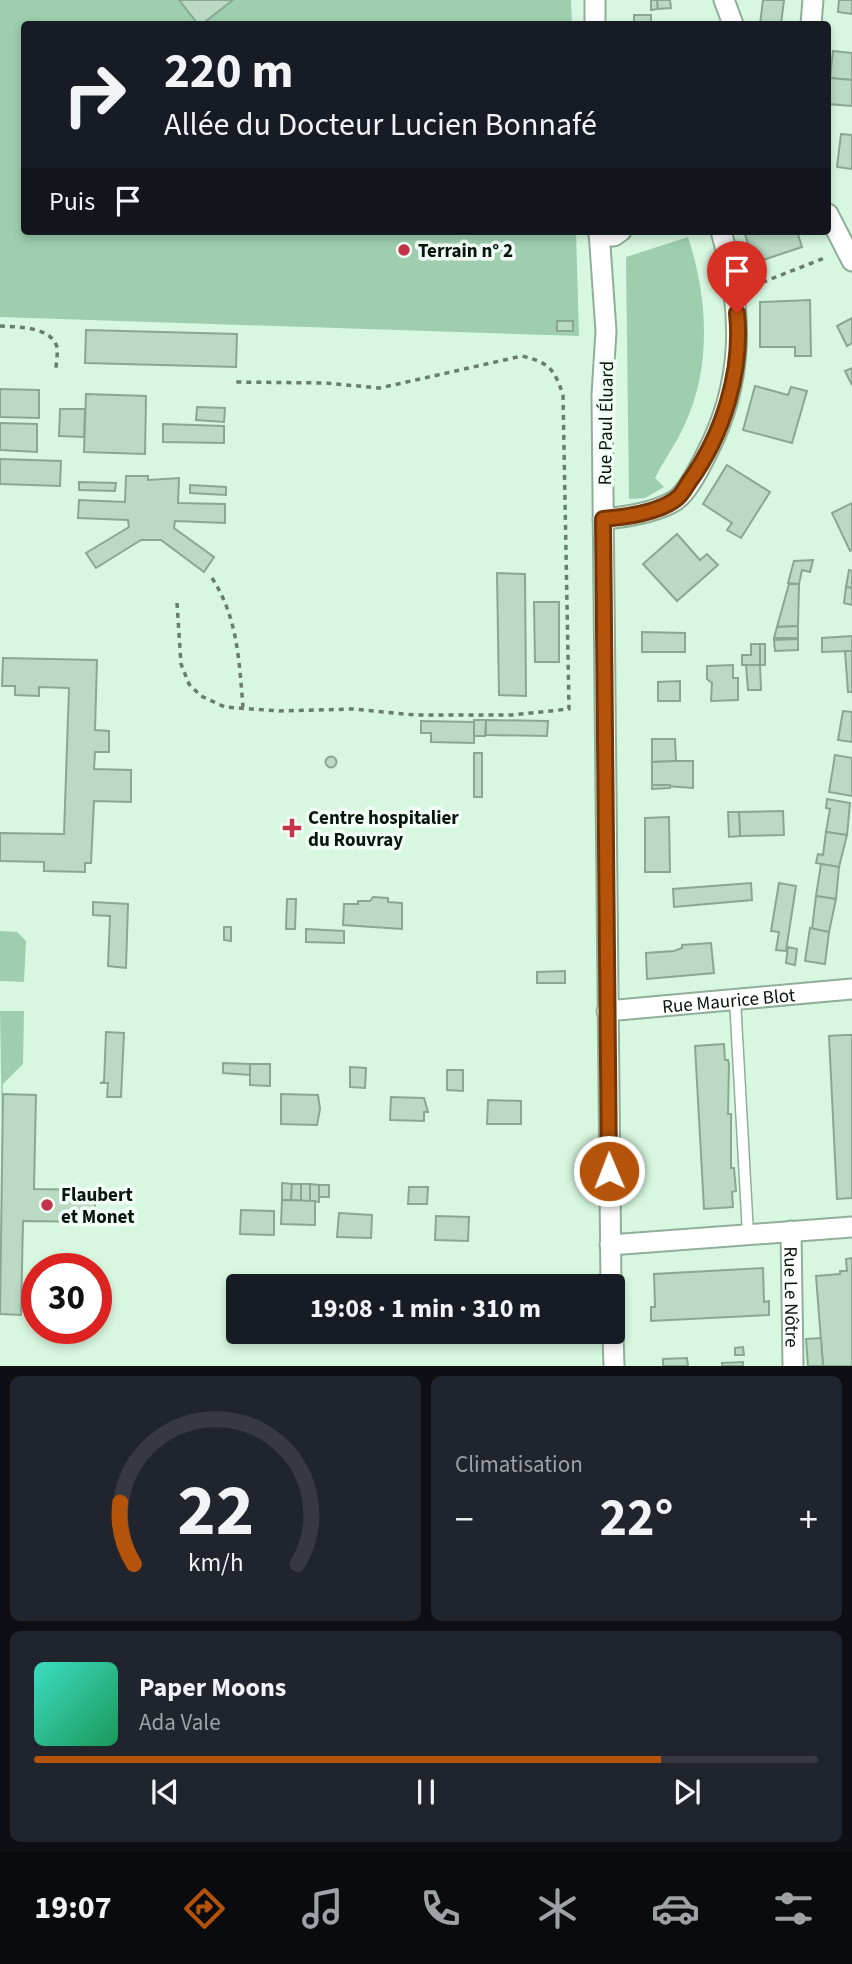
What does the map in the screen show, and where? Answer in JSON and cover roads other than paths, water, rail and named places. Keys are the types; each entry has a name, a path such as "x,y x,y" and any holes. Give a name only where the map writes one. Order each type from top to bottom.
{"street":[{"path":"595,0 595,21"},
{"path":"811,21 813,0"},
{"path":"831,220 849,255"},
{"name":"Rue Paul Éluard","path":"599,235 606,331 602,395 611,1274"},
{"path":"603,519 634,515 677,499 698,470 720,429 735,369 739,332 735,293 722,235"},
{"name":"Rue Maurice Blot","path":"607,1011 852,989"},
{"path":"610,1245 852,1227"},
{"name":"Rue Le Nôtre","path":"791,1231 793,1366"},
{"path":"613,1344 614,1366"}],"lane":[{"path":"735,999 748,1234"}],"place":[{"name":"Terrain n° 2","path":"404,250"},
{"name":"Centre hospitalier du Rouvray","path":"292,828"},
{"name":"Flaubert et Monet","path":"47,1205"}]}
